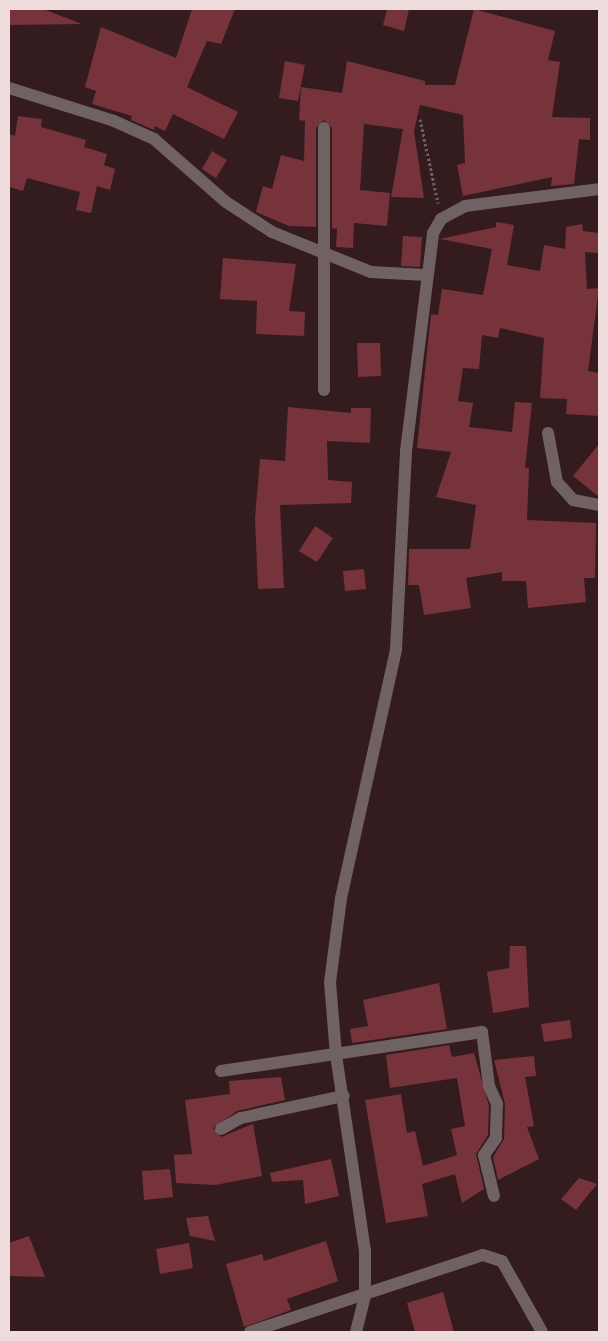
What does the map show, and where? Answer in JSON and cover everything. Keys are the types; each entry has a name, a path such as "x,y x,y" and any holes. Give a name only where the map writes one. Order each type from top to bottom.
{"street":[{"path":"9,88 114,121 154,139 226,202 272,232 371,272 426,276"},
{"path":"324,128 324,390"},
{"path":"356,1332 365,1295 365,1251 344,1096 336,1055 330,982 341,898 396,649 406,451 426,276 433,233 441,219 465,206 599,188"},
{"path":"548,433 557,482 574,500 599,505"},
{"path":"221,1071 482,1032 489,1086 497,1104 496,1138 484,1155 494,1196"},
{"path":"221,1129 241,1118 344,1096"},
{"path":"250,1332 483,1255 494,1256 509,1271 542,1332"}],"path":[{"path":"420,119 441,219"}],"building":[{"path":"9,9 43,9 82,24 9,25"},
{"path":"192,9 235,9 221,44 207,41 187,87 238,112 224,139 173,114 165,131 155,126 154,130 131,120 132,116 92,104 96,91 85,87 101,27 176,58"},
{"path":"387,9 409,9 404,31 383,25"},
{"path":"474,9 555,31 548,60 560,62 552,117 590,118 590,140 579,139 574,184 551,186 552,177 463,196 457,165 465,163 463,115 420,105 414,131 424,198 391,197 403,129 364,124 360,190 390,193 387,226 354,223 353,248 336,247 337,229 332,228 332,128 324,120 316,128 316,227 289,226 256,212 263,186 272,189 281,155 304,161 305,121 299,120 301,87 342,93 347,61 425,81 425,85 455,85"},
{"path":"285,61 305,65 298,101 279,98"},
{"path":"18,116 42,119 41,127 86,140 84,147 107,154 104,165 115,169 110,190 97,186 91,213 76,210 80,192 27,178 23,191 9,187 9,134 15,136"},
{"path":"212,151 227,160 216,178 202,169"},
{"path":"496,222 514,225 507,265 540,271 544,245 565,249 566,227 582,224 583,231 599,233 599,253 585,252 587,289 599,288 588,371 599,373 599,416 566,414 567,399 540,398 544,338 500,328 498,338 482,335 479,369 463,368 458,401 473,403 469,427 512,432 515,402 532,403 525,468 529,468 527,520 596,523 595,578 584,578 586,602 528,608 526,581 502,581 502,572 466,578 471,608 424,615 419,585 408,585 409,549 470,549 476,505 436,497 451,452 417,448 431,314 438,315 442,289 483,295 492,249 440,239 496,227"},
{"path":"403,236 422,237 420,267 401,266"},
{"path":"223,258 296,264 289,311 305,312 304,336 256,334 257,301 220,299"},
{"path":"357,343 380,343 381,376 358,377"},
{"path":"288,407 351,413 351,408 371,408 370,443 327,441 328,480 352,482 351,503 280,505 284,588 258,589 255,518 260,459 285,461"},
{"path":"599,444 599,497 573,476"},
{"path":"315,526 333,538 317,562 299,551"},
{"path":"364,569 366,589 345,591 343,571"},
{"path":"510,946 526,946 529,1007 493,1013 487,972 509,968"},
{"path":"439,983 447,1029 352,1043 350,1029 368,1026 363,1000"},
{"path":"570,1020 572,1038 544,1042 541,1024"},
{"path":"449,1045 452,1057 474,1053 489,1106 488,1135 476,1154 484,1189 462,1203 455,1174 422,1184 428,1216 386,1223 365,1100 401,1094 407,1133 415,1131 423,1166 457,1155 451,1129 465,1126 457,1078 390,1088 386,1055"},
{"path":"534,1056 536,1076 525,1077 534,1126 527,1127 539,1159 498,1180 493,1157 504,1139 505,1104 494,1060"},
{"path":"281,1077 285,1100 237,1111 213,1128 221,1137 253,1124 262,1176 215,1185 176,1183 174,1155 192,1154 185,1100 230,1094 229,1081"},
{"path":"331,1159 339,1196 305,1204 303,1180 272,1182 270,1173"},
{"path":"170,1169 173,1197 144,1200 142,1171"},
{"path":"579,1178 597,1184 576,1210 561,1199"},
{"path":"208,1216 215,1241 190,1236 186,1218"},
{"path":"29,1236 45,1277 9,1276 9,1243"},
{"path":"326,1241 338,1281 287,1299 291,1310 244,1327 226,1264 262,1254 264,1261"},
{"path":"189,1243 193,1268 160,1274 156,1249"},
{"path":"443,1292 454,1332 415,1332 407,1303"}]}
